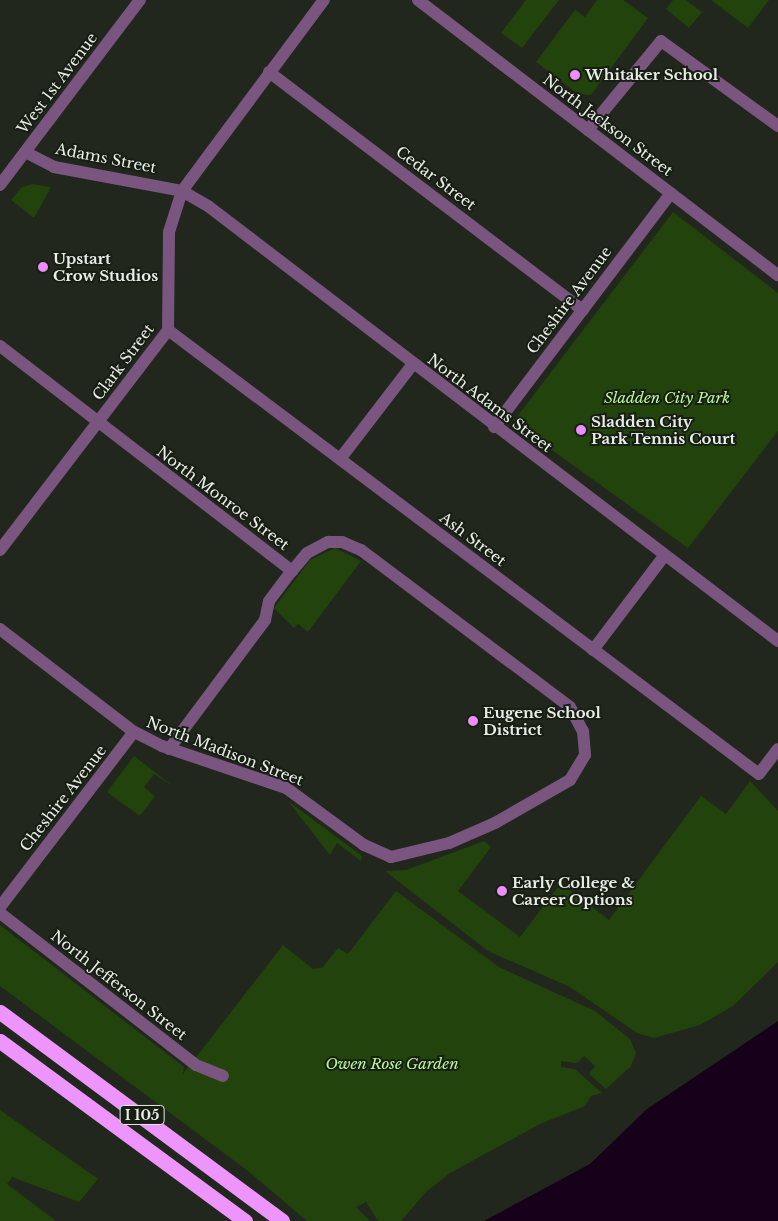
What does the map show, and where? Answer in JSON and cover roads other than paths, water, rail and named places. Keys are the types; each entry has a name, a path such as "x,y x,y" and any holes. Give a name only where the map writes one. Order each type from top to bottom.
{"highway":[{"name":"I 105","path":"0,1012 282,1221"},
{"name":"I 105","path":"0,1041 245,1221"}],"street":[{"name":"West 1st Avenue","path":"2,180 140,0"},
{"name":"Clark Street","path":"0,550 168,330 169,232 182,191 324,0"},
{"name":"North Jackson Street","path":"418,0 778,275"},
{"path":"588,130 661,41 778,126"},
{"name":"Cedar Street","path":"269,72 583,310"},
{"name":"Adams Street","path":"25,152 54,167 182,191"},
{"name":"North Adams Street","path":"182,191 208,206 664,556 778,641"},
{"name":"Cheshire Avenue","path":"494,426 670,193"},
{"name":"Ash Street","path":"168,330 759,774 778,749"},
{"name":"North Monroe Street","path":"0,346 292,571 307,553 328,542"},
{"path":"340,459 413,364"},
{"name":"North Madison Street","path":"0,629 134,732 169,749 286,788 364,845 391,857 475,833 570,780 579,769 586,742 570,707 361,550 342,542 328,542"},
{"path":"594,650 664,556"},
{"path":"169,749 265,620 269,601 292,571"},
{"name":"Cheshire Avenue","path":"0,907 134,732"},
{"name":"North Jefferson Street","path":"0,912 196,1065 223,1076"}],"place":[{"name":"Whitaker School","path":"575,75"},
{"name":"Upstart Crow Studios","path":"43,267"},
{"name":"Sladden City Park Tennis Court","path":"581,430"},
{"name":"Eugene School District","path":"473,721"},
{"name":"Early College & Career Options","path":"502,891"}],"park label":[{"name":"Sladden City Park","path":"667,398"},
{"name":"Owen Rose Garden","path":"392,1064"}]}
